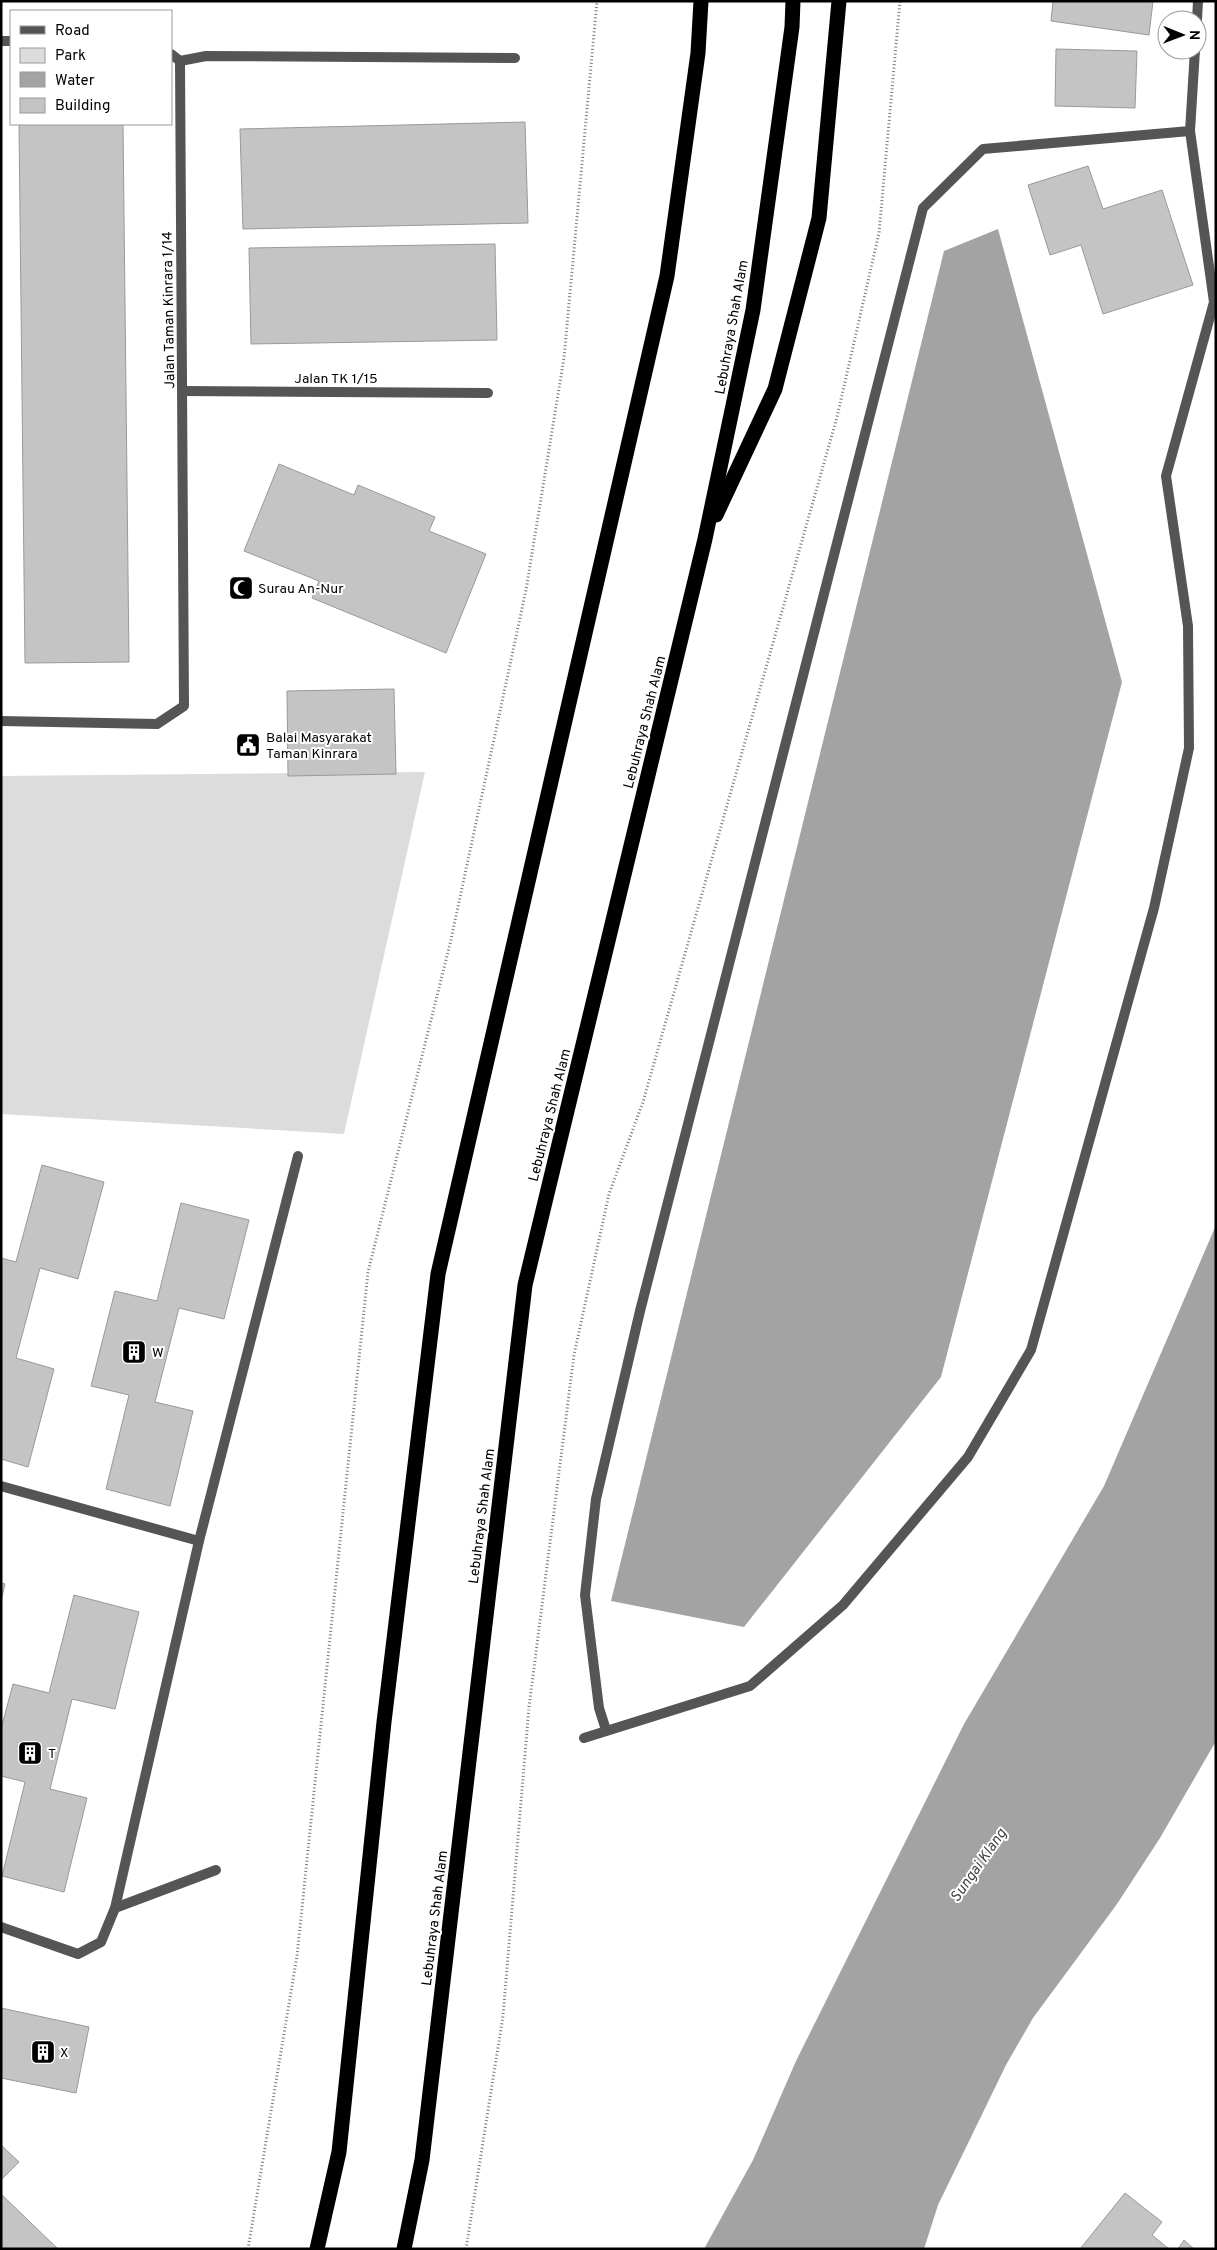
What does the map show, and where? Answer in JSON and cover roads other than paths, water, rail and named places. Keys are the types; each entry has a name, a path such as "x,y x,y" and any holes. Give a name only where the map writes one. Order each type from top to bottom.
{"highway":[{"path":"317,2249 339,2152 383,1732 438,1274 667,276 698,53 701,1"},
{"name":"Lebuhraya Shah Alam","path":"404,2249 422,2160 525,1285 705,539 754,310 792,27 793,1"},
{"path":"705,539 775,389 818,218 839,1"}],"street":[{"name":"Jalan Taman Kinrara 1/14","path":"1,721 158,724 184,706 183,391 176,58 206,56 515,58"},
{"path":"584,1738 750,1686 843,1605 968,1457 1031,1350 1154,908 1189,748 1188,626 1166,476 1214,302 1190,131 1194,60"},
{"path":"606,1730 599,1708 585,1595 596,1499 640,1311 923,208 983,149 1190,131"},
{"name":"Jalan TK 1/15","path":"183,391 488,392"},
{"path":"1,1927 78,1954 101,1942 115,1908 199,1541 298,1156"},
{"path":"1,1486 199,1541"},
{"path":"115,1908 216,1870"}],"water":[{"path":"998,229 1122,682 941,1377 744,1627 611,1601 944,251"},
{"name":"Sungai Klang","path":"1216,1225 1216,1741 1160,1838 1117,1904 1033,2018 1006,2065 938,2205 924,2249 704,2249 753,2160 796,2061 964,1724 1104,1486"}],"place":[{"name":"Surau An-Nur","path":"241,588"},
{"name":"Balai Masyarakat Taman Kinrara","path":"248,745"},
{"name":"W","path":"134,1352"},
{"name":"T","path":"30,1753"},
{"name":"X","path":"43,2052"}]}
